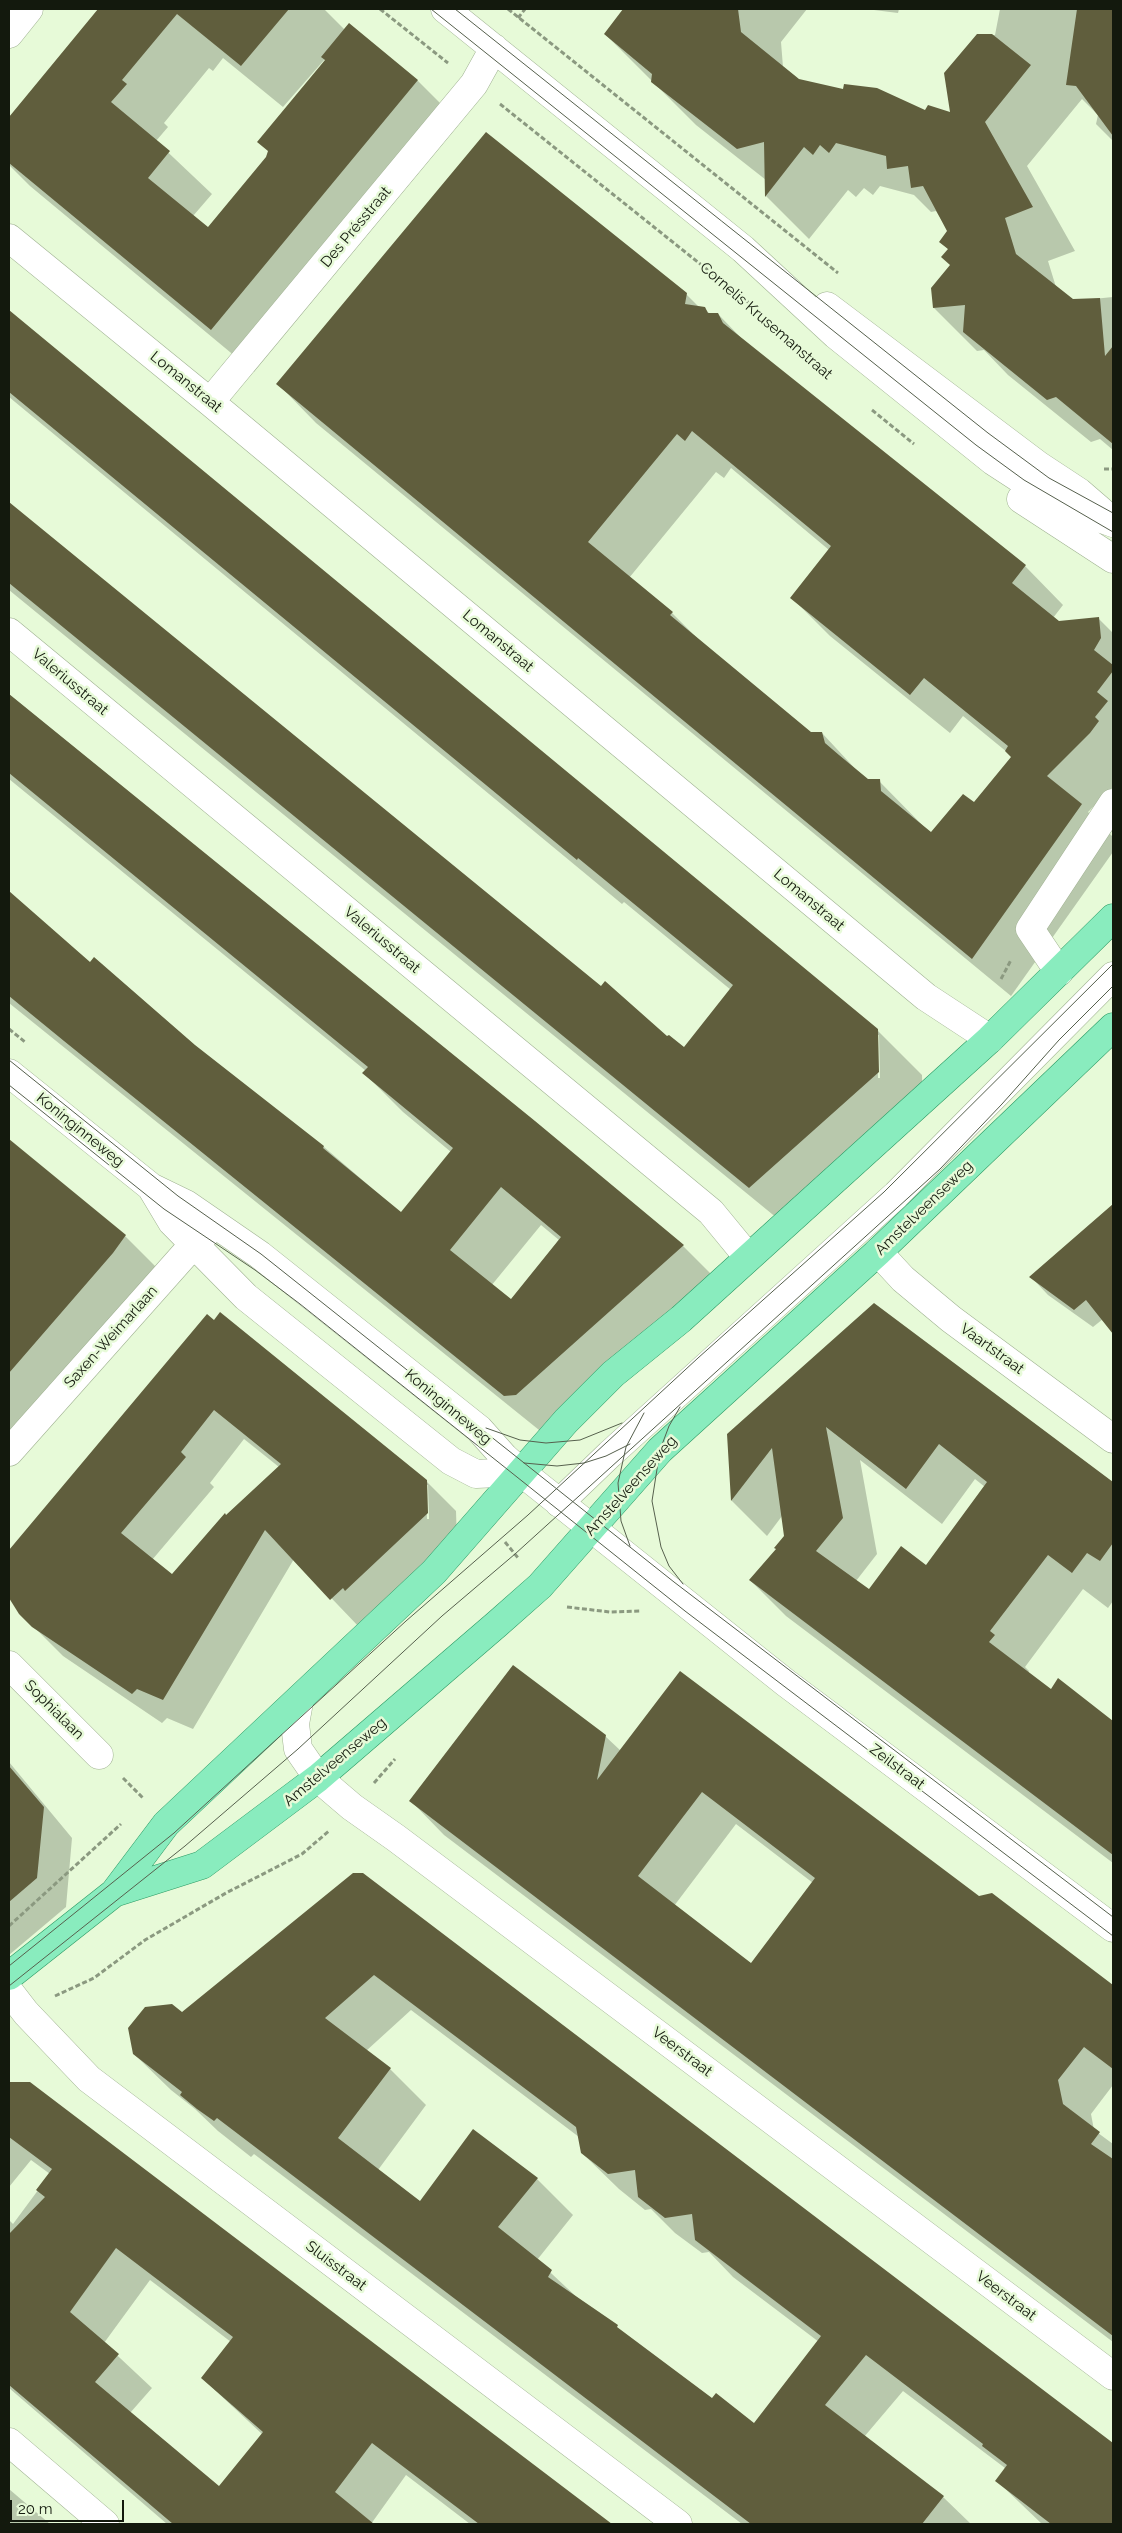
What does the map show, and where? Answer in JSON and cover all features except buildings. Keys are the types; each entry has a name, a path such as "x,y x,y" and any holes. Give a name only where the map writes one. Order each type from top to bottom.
{"main road":[{"name":"Amstelveenseweg","path":"9,1976 114,1893 166,1824 299,1702 434,1572 566,1421 613,1374 681,1319 990,1039 1113,918"},
{"name":"Amstelveenseweg","path":"114,1893 202,1865 318,1778 540,1586 660,1450 878,1252 1113,1027"}],"street":[{"path":"9,34 29,9"},
{"name":"Cornelis Krusemanstraat","path":"445,9 743,249 836,335 993,461 1056,502 1113,523"},
{"name":"Des Présstraat","path":"210,402 474,84 494,48"},
{"name":"Lomanstraat","path":"9,238 210,402 926,997 990,1039"},
{"name":"Cornelis Krusemanstraat","path":"743,249 780,272 884,347 1038,465 1079,492 1113,523"},
{"name":"Cornelis Krusemanstraat","path":"743,249 766,285 813,339 974,466 1055,524 1113,559"},
{"name":"Cornelis Krusemanstraat","path":"1079,492 1113,499"},
{"name":"Valeriusstraat","path":"9,632 711,1212 748,1257"},
{"path":"1058,972 1030,928 1113,803"},
{"name":"Amstelveenseweg","path":"560,1503 625,1441 896,1195 1113,976"},
{"name":"Koninginneweg","path":"9,1073 151,1187 186,1204 260,1256 479,1429 504,1457 521,1472"},
{"name":"Koninginneweg","path":"151,1187 172,1222 246,1297 451,1461 476,1474 521,1472"},
{"name":"Saxen-Weimarlaan","path":"9,1452 193,1245 216,1225"},
{"name":"Vaartstraat","path":"878,1252 903,1279 951,1319 1113,1439"},
{"name":"Zeilstraat","path":"521,1472 786,1683 1113,1928"},
{"name":"Sophialaan","path":"9,1665 100,1755"},
{"name":"Veerstraat","path":"299,1702 295,1724 298,1749 318,1778 352,1807 1113,2376"},
{"name":"Sluisstraat","path":"9,1991 26,2013 89,2080 678,2524"},
{"path":"9,2442 105,2524"}],"path":[{"name":"Cornelis Krusemanstraat","path":"380,9 750,304"},
{"path":"508,9 844,278"},
{"name":"Cornelis Krusemanstraat","path":"783,334 815,364"},
{"path":"868,407 920,449"},
{"path":"1096,468 1113,469"},
{"path":"998,983 1030,928"},
{"path":"484,1516 540,1586 560,1607 632,1612 659,1609 685,1601"},
{"path":"26,2013 94,1978 145,1940 226,1893 302,1854 326,1835 352,1807"}],"tram line":[{"path":"431,9 976,445 1024,480 1113,532"},
{"path":"455,9 988,433 1049,478 1113,513"},
{"path":"9,1966 174,1833 406,1621 528,1515 698,1358 884,1192 1113,964"},
{"path":"9,1986 185,1846 298,1749 442,1616 515,1554 940,1169 1059,1040 1113,986"},
{"path":"9,1060 178,1196 261,1254 674,1582 1113,1917"},
{"path":"9,1085 164,1209 255,1270 300,1304 685,1611 1113,1936"},
{"path":"680,1407 669,1426 660,1450 652,1501 661,1547 669,1566 683,1584"},
{"path":"630,1546 621,1521 618,1483 626,1447 644,1413"},
{"path":"486,1428 520,1440 546,1443 580,1440 622,1423"},
{"path":"524,1463 557,1466 584,1463 606,1456 630,1444"}]}
